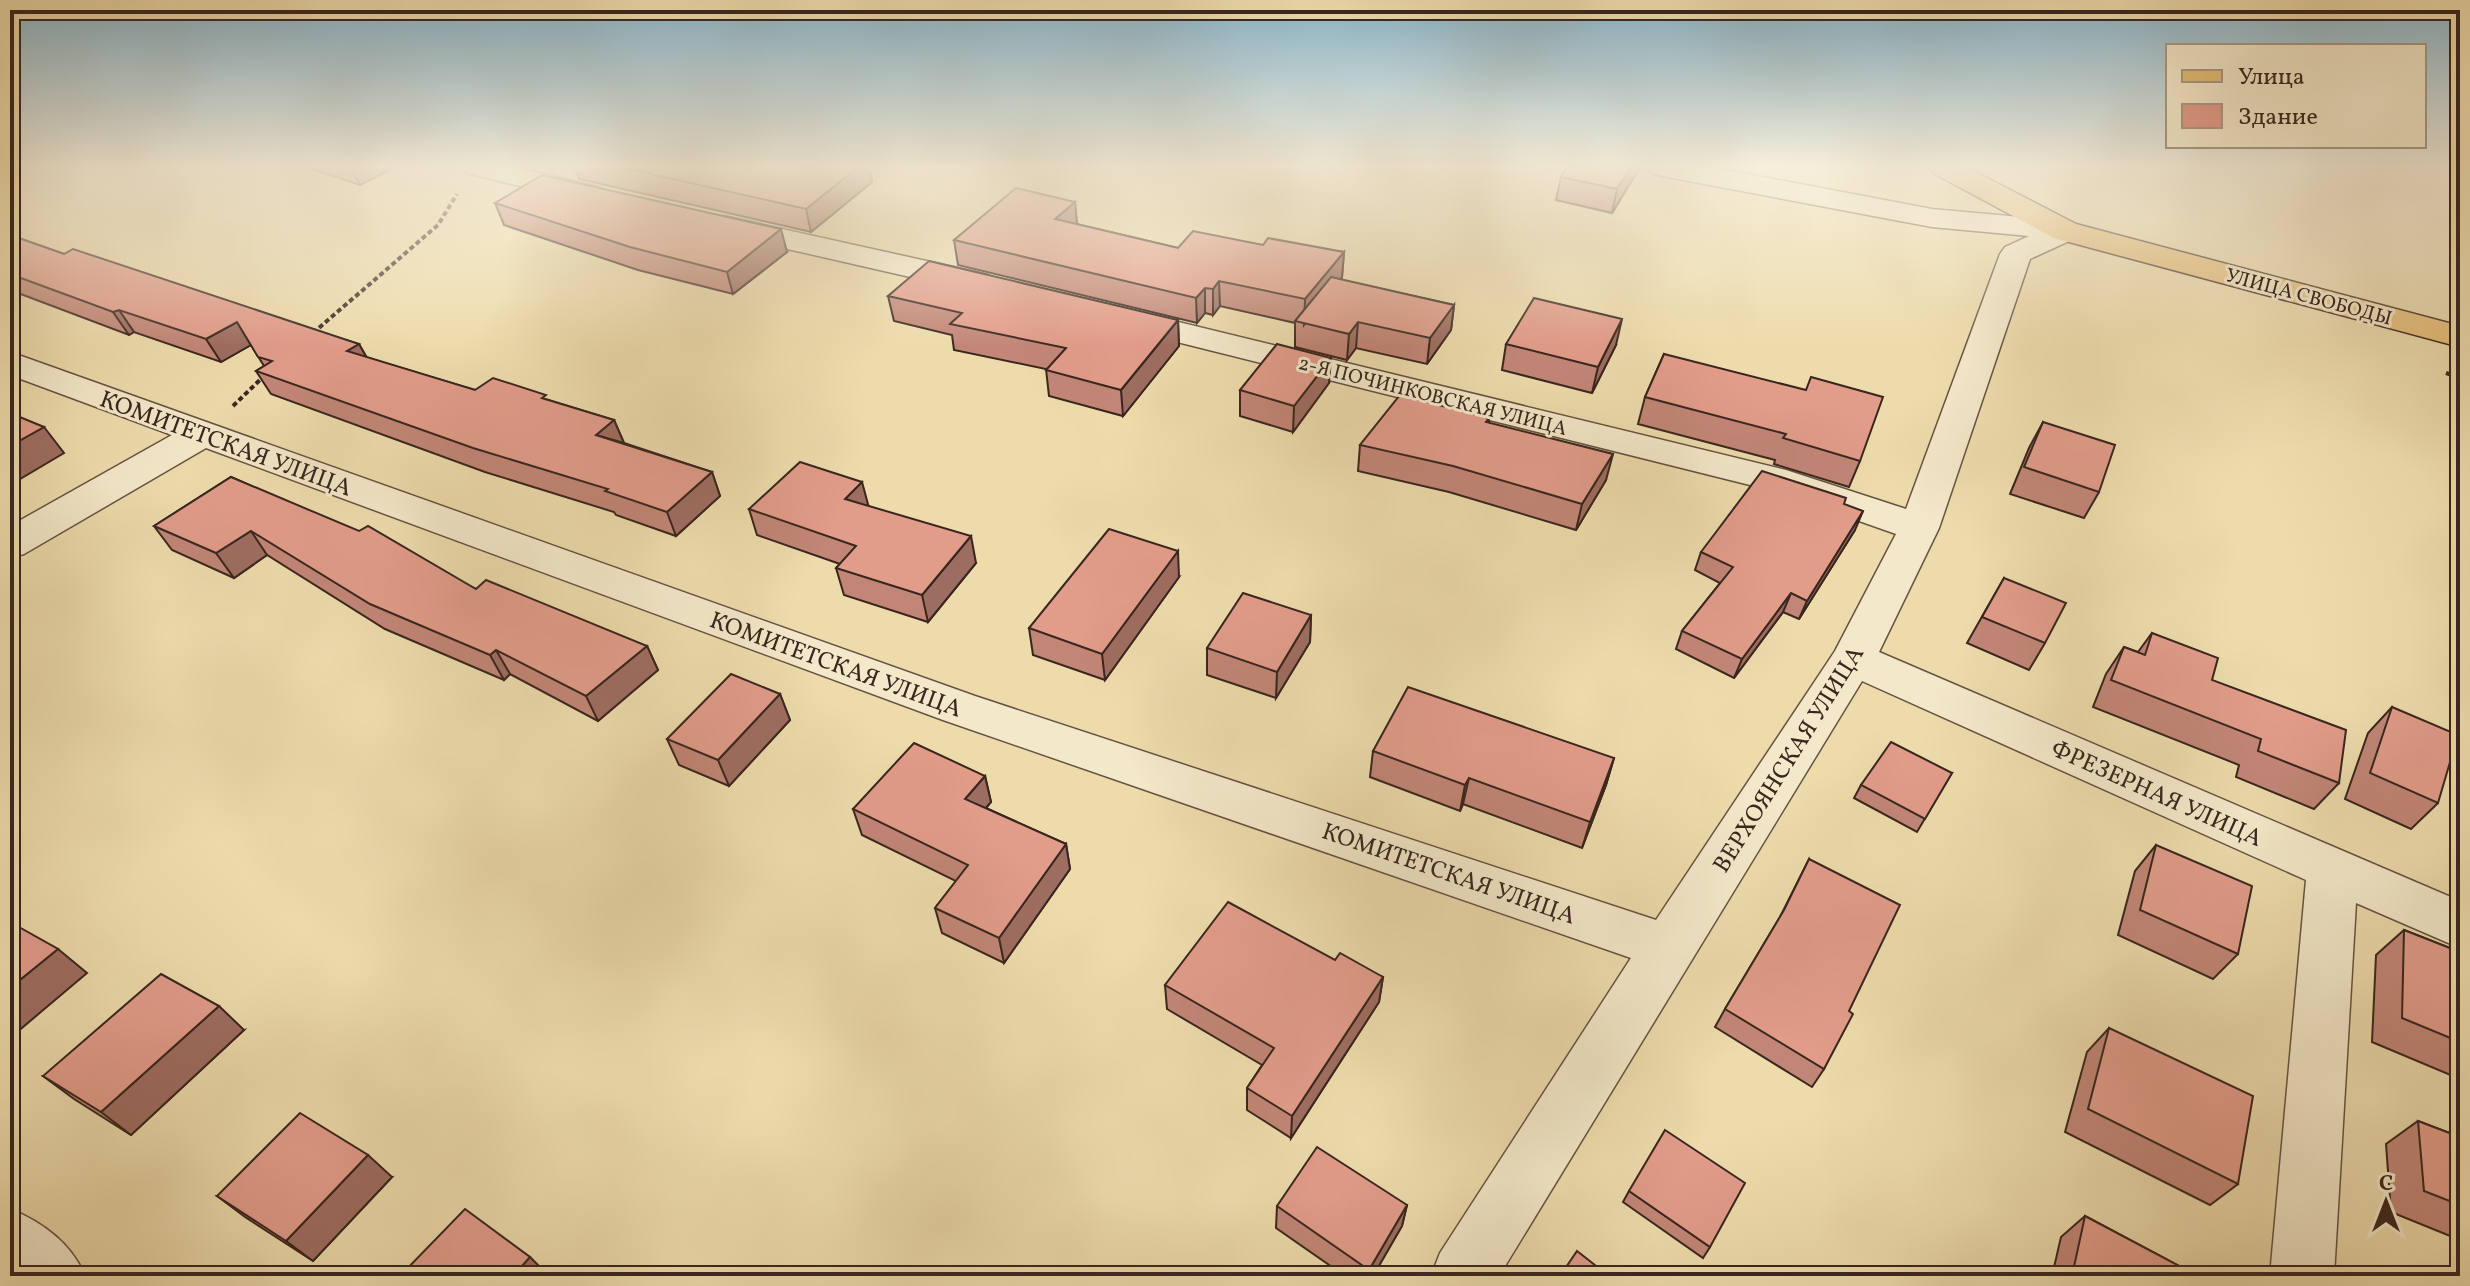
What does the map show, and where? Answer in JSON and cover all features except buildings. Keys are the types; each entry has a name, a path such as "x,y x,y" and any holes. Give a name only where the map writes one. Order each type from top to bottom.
{"main road":[{"name":"УЛИЦА СВОБОДЫ","path":"2057,227 2460,337"}],"street":[{"path":"733,227 1007,290"},
{"path":"2024,227 2065,231"},
{"name":"ВЕРХОЯНСКАЯ УЛИЦА","path":"1463,1276 1668,947 1853,659 1919,528 2016,254 2065,231"},
{"name":"2-Я ПОЧИНКОВСКАЯ УЛИЦА","path":"1083,308 1786,482 1919,528"},
{"name":"КОМИТЕТСКАЯ УЛИЦА","path":"10,363 200,435 959,708 1668,947"},
{"path":"10,544 200,435"},
{"name":"ФРЕЗЕРНАЯ УЛИЦА","path":"1853,659 2460,925"},
{"path":"2302,1276 2332,870"},
{"path":"10,1240 53,1276"}],"path":[{"path":"310,336 403,259 436,227"},
{"path":"200,435 269,371"}]}
